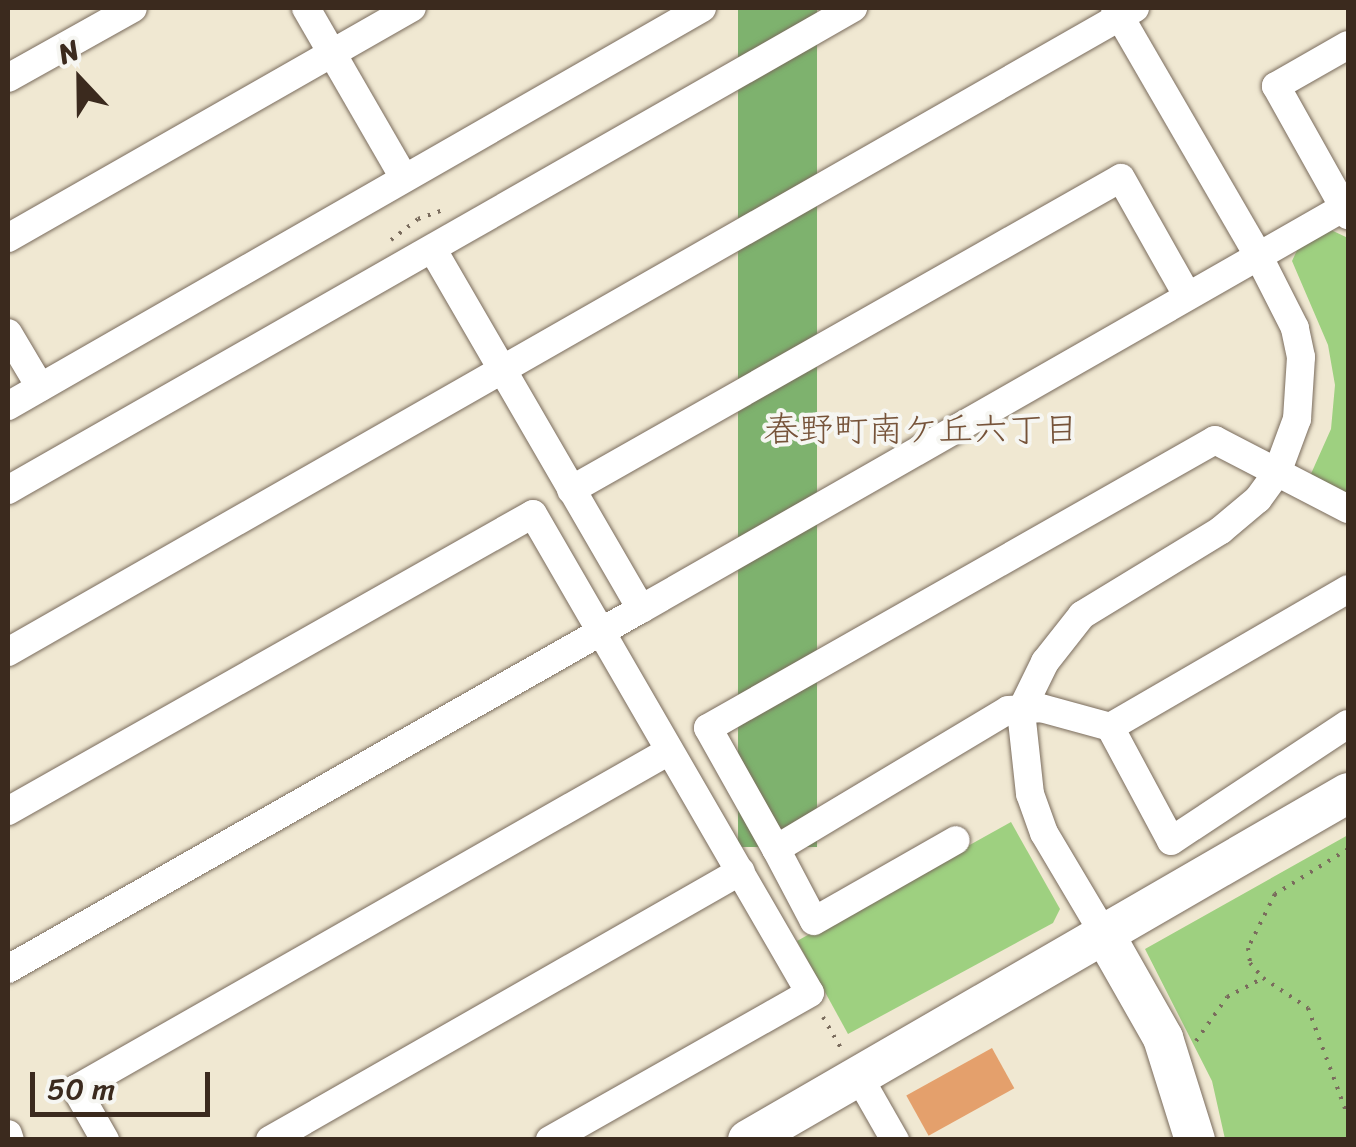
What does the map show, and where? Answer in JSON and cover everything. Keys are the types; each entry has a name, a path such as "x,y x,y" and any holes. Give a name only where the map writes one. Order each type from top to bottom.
{"street":[{"path":"8,78 132,8"},
{"path":"306,8 403,176"},
{"path":"8,238 412,8"},
{"path":"8,406 403,176 702,8"},
{"path":"8,490 853,8"},
{"path":"8,652 499,374 1123,10 1258,255 1294,328 1301,357 1297,419 1277,473 1221,530 1082,616 1046,662 1022,711 1030,794 1044,832 1170,1057 1195,1140"},
{"path":"8,968 641,610 1187,294 1347,209 1276,86 1348,45"},
{"path":"571,490 1121,178 1187,294"},
{"path":"433,250 499,374 641,610"},
{"path":"8,332 40,387"},
{"path":"956,840 814,921 708,728 1215,440 1348,509"},
{"path":"8,811 533,514 810,993 550,1140"},
{"path":"1110,728 1348,589"},
{"path":"776,849 1008,710 1042,708 1110,728 1171,841 1348,724"},
{"path":"106,1140 76,1089 669,751"},
{"path":"748,1140 851,1064 1104,934 1348,793"},
{"path":"270,1140 741,871"},
{"path":"851,1064 894,1140"}],"path":[{"path":"1348,848 1275,894 1248,948 1250,963 1263,978 1308,1008 1348,1116"},
{"path":"1170,1057 1195,1043 1227,997 1263,978"},
{"path":"810,993 851,1064"}],"green space":[{"path":"738,8 817,8 817,847 738,847"},
{"path":"1331,230 1348,238 1348,496 1310,476 1331,429 1335,385 1328,345 1292,261 1299,246"},
{"path":"1011,822 1060,909 1053,923 848,1034 797,941"},
{"path":"1348,835 1348,1139 1225,1139 1212,1081 1145,949"}],"building":[{"path":"992,1048 1014,1088 929,1136 906,1096"}],"district":[{"name":"春野町南ケ丘六丁目","path":"921,429"}]}
